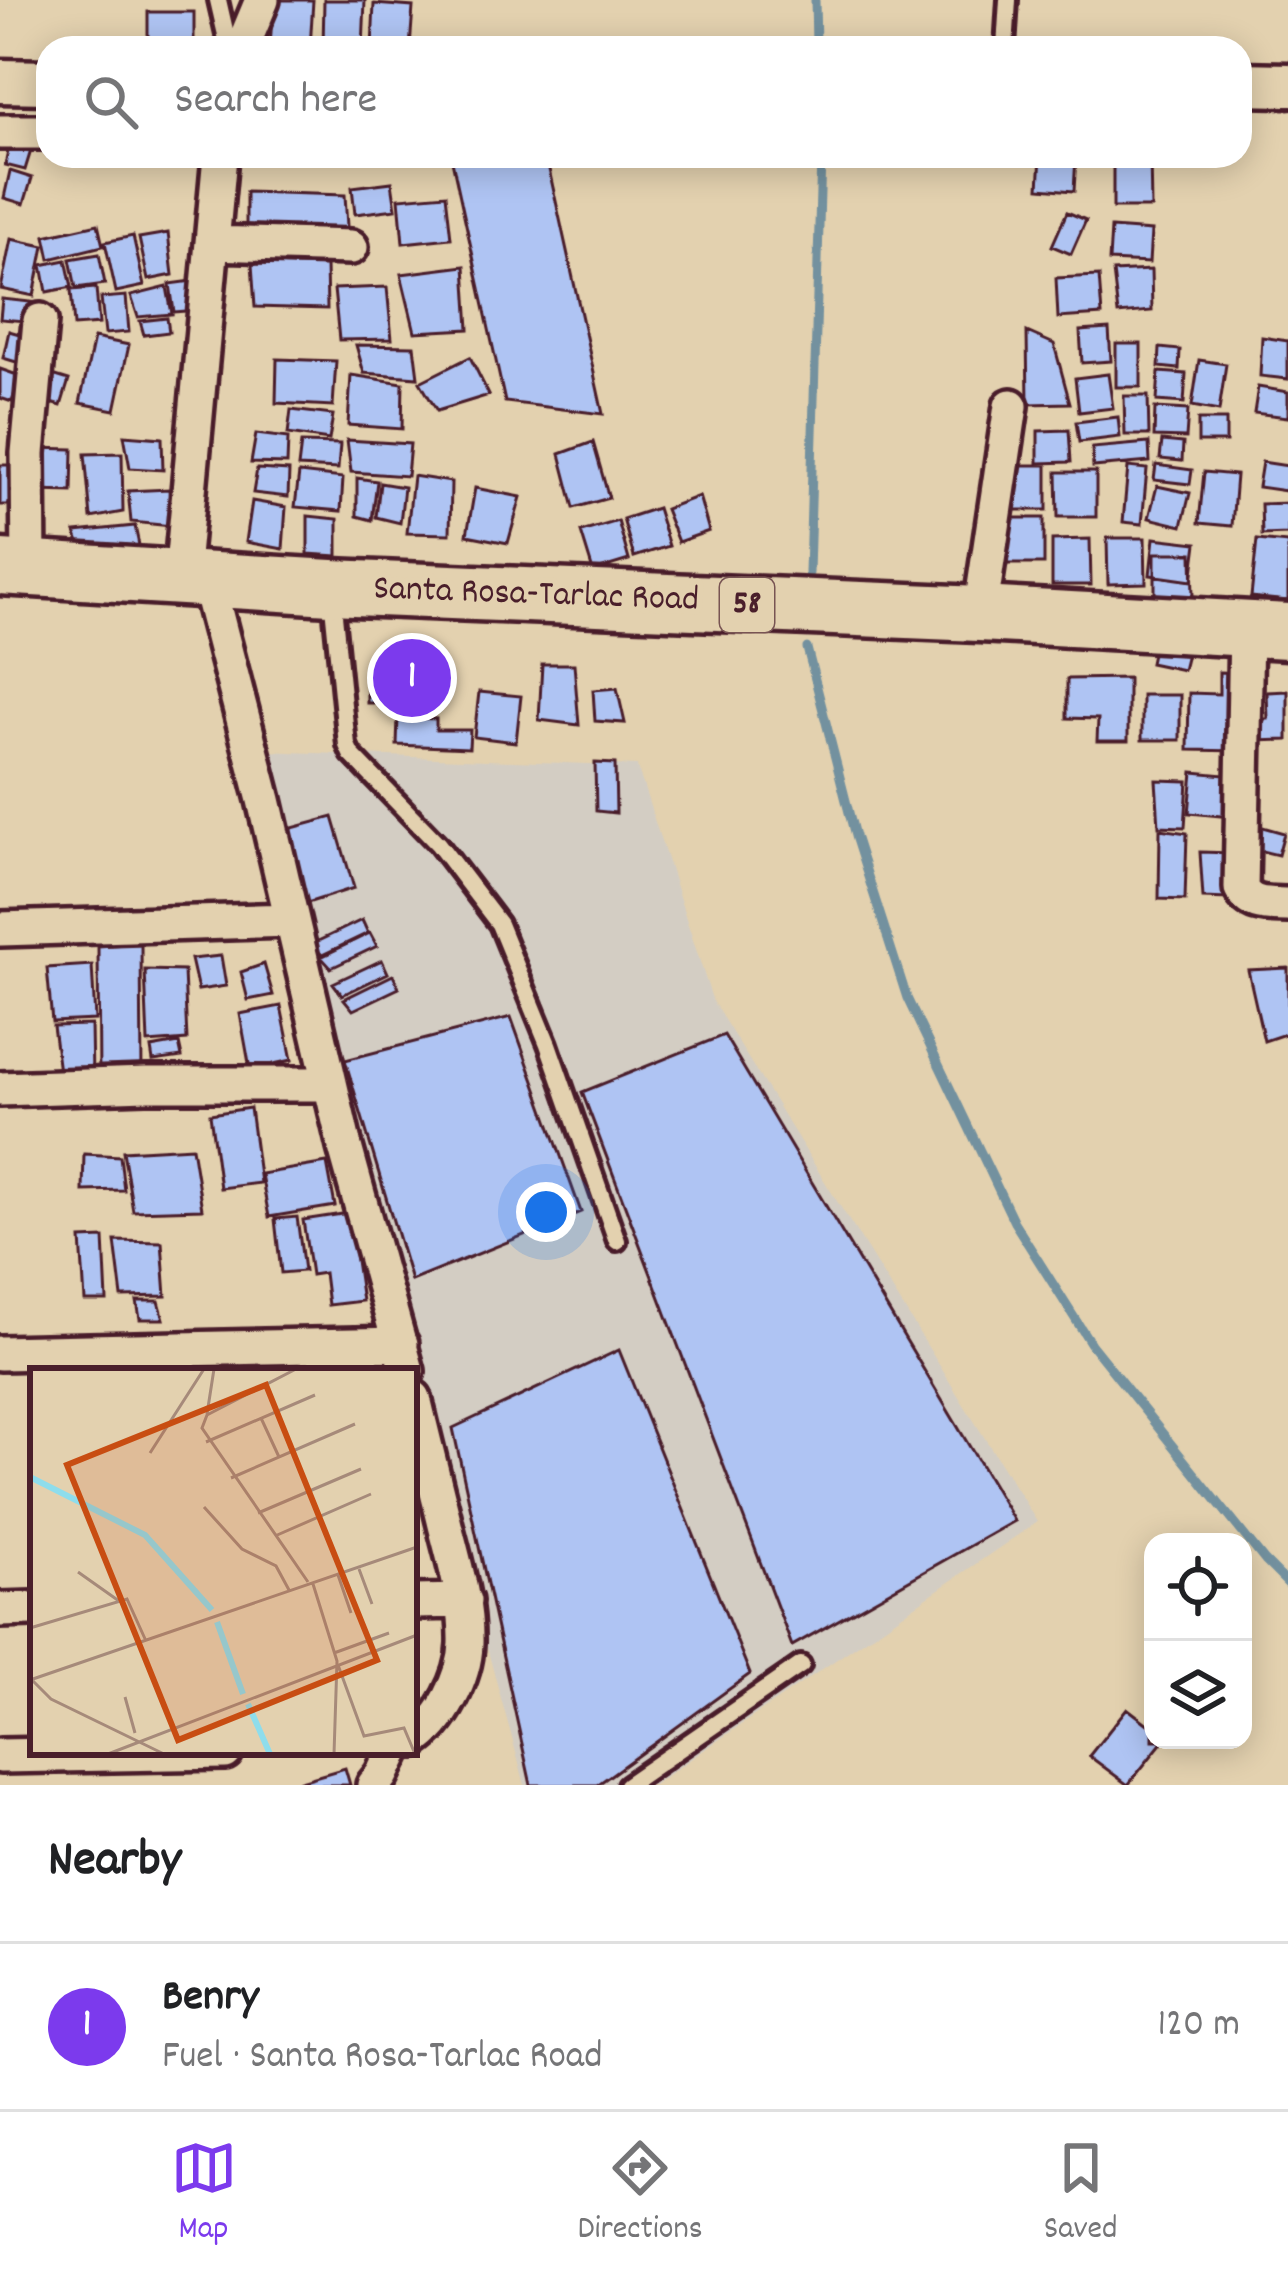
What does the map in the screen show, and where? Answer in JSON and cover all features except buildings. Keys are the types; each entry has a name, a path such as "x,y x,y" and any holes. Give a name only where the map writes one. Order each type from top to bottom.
{"highway":[{"name":"Santa Rosa-Tarlac Road","path":"14,568 1267,630"}],"street":[{"path":"247,36 262,0"},
{"path":"0,81 36,82"},
{"path":"1252,84 1288,85"},
{"path":"0,132 36,132"},
{"path":"0,1354 84,1361 404,1358 344,1147 264,800 194,579 219,168"},
{"path":"212,242 351,247"},
{"path":"14,568 40,321"},
{"path":"980,614 1011,406"},
{"path":"1267,630 1241,888 1258,903 1288,905"},
{"path":"0,929 290,920"},
{"path":"0,1089 330,1084"},
{"path":"417,1410 464,1601 466,1650 454,1690 417,1739"},
{"path":"417,1602 464,1601"},
{"path":"0,1610 30,1609"},
{"path":"0,1756 56,1755"},
{"path":"374,1785 391,1755"}],"lane":[{"path":"218,0 226,36"},
{"path":"1006,36 1008,0"},
{"path":"331,587 347,745 438,844 499,924 548,1044 617,1241"},
{"path":"627,1785 801,1665"}],"shaded area":[{"path":"265,751 637,766 713,1002 1037,1522 653,1785 525,1785 430,1442 417,1368 412,1368"}],"waterway":[{"path":"815,0 816,36"},
{"path":"809,573 821,168"},
{"path":"807,648 855,836 907,998 1014,1222 1091,1344 1288,1584"}],"place":[{"name":"Benry","path":"412,678"}]}
